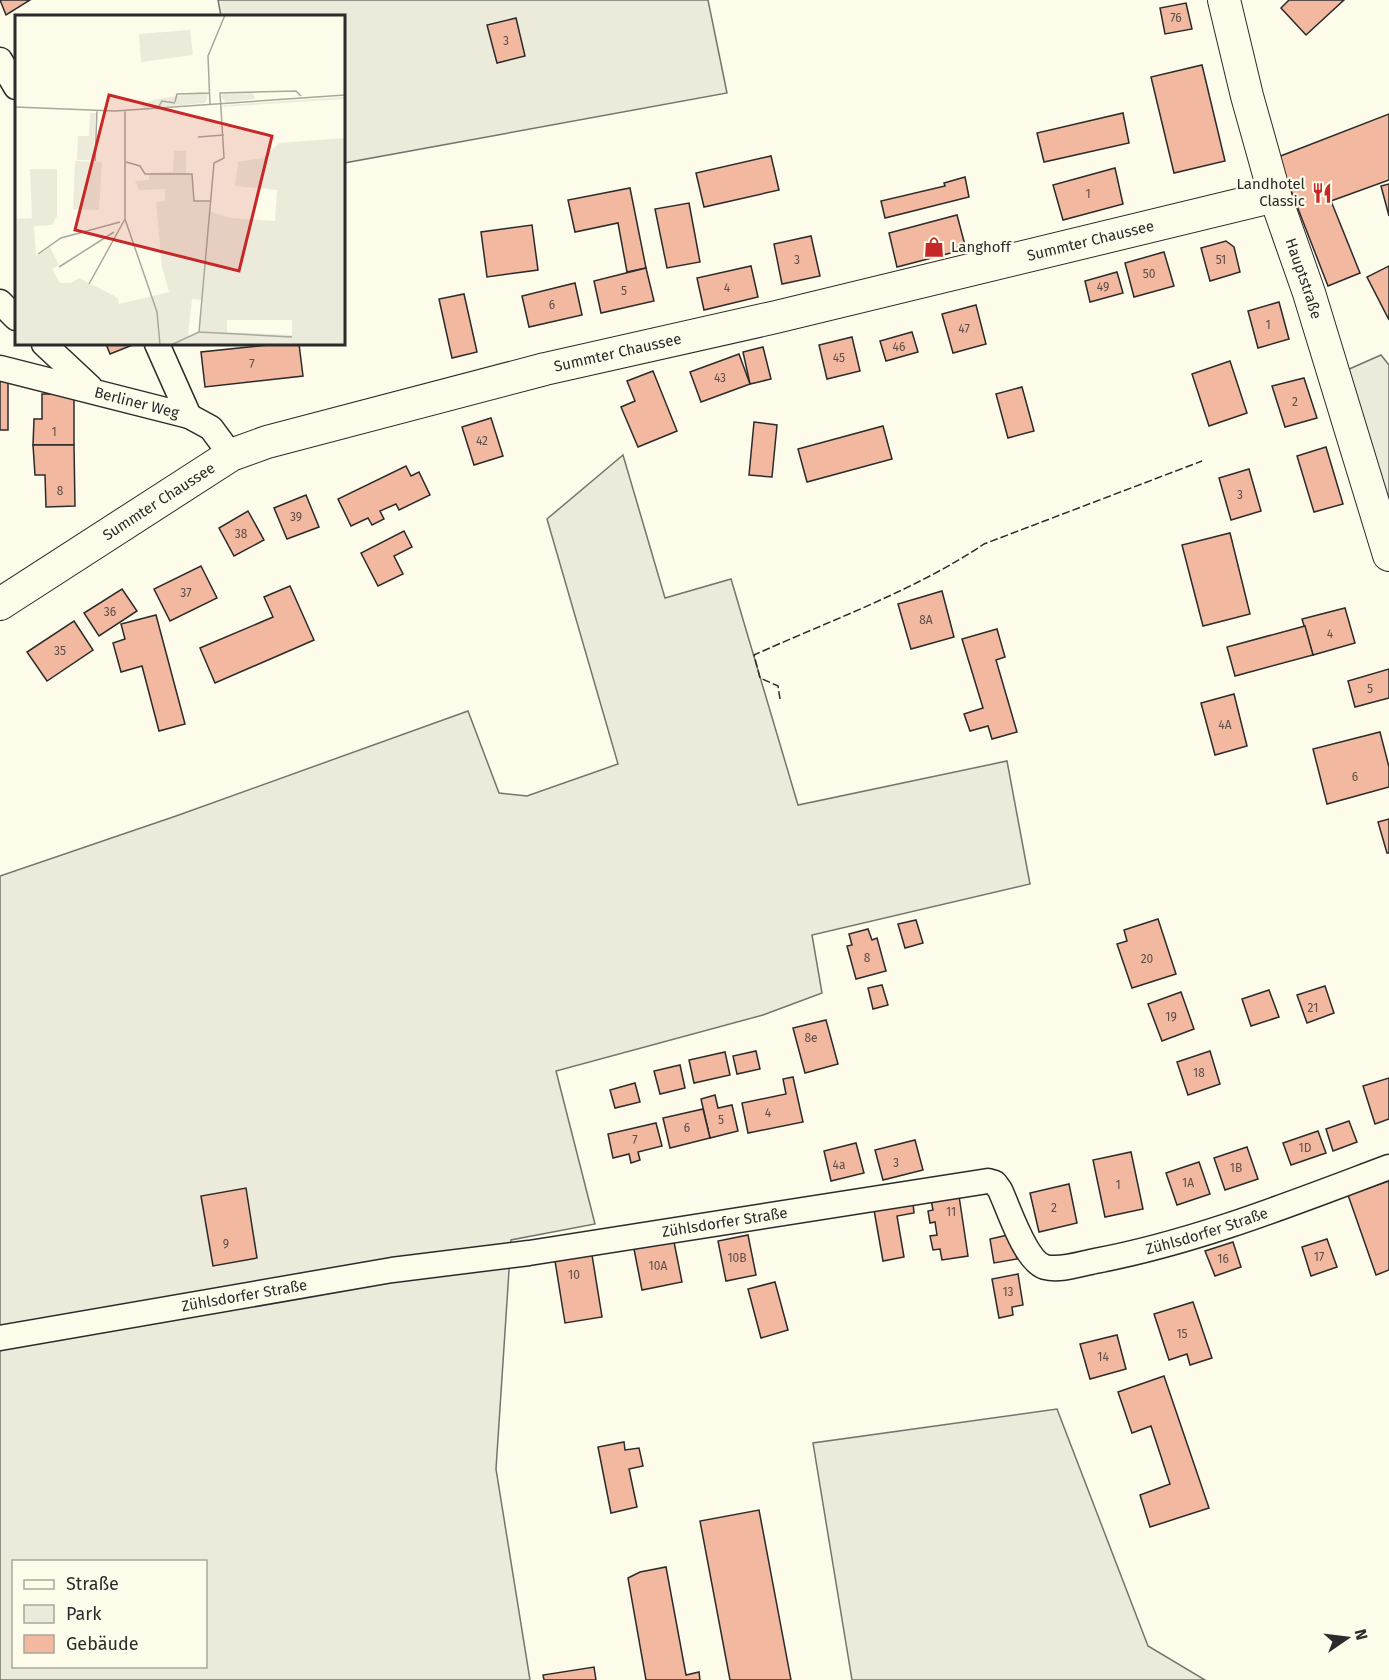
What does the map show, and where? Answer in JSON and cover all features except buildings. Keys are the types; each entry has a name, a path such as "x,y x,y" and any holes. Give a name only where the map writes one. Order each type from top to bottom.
{"main road":[{"name":"Hauptstraße","path":"1224,0 1247,96 1275,196 1309,293 1389,555"},
{"name":"Summter Chaussee","path":"0,604 231,455 278,438 544,369 776,317 1275,196"}],"street":[{"path":"0,60 15,85"},
{"path":"0,302 15,317"},
{"name":"Berliner Weg","path":"45,345 92,389 189,416 211,428 231,455"},
{"path":"157,345 189,416"},
{"path":"0,368 92,389"},
{"name":"Zühlsdorfer Straße","path":"0,1338 392,1270 529,1253 988,1181 1000,1190 1028,1253 1044,1267 1059,1268 1133,1254 1193,1237 1389,1167"}],"green space":[{"path":"218,0 708,0 727,93 345,163 345,15 221,15"},
{"path":"1381,355 1389,365 1389,509 1347,370"},
{"path":"623,455 665,598 731,579 798,805 1007,761 1030,884 812,935 822,993 763,1015 556,1071 595,1224 511,1240 496,1469 530,1680 0,1680 0,876 176,816 468,711 499,793 527,796 618,764 547,519"},
{"path":"1057,1409 1148,1646 1205,1680 852,1680 813,1443"}],"fence":[{"path":"780,699 778,686 760,678 754,655 872,604 930,576 984,544 1202,461"}],"place":[{"name":"Landhotel Classic","path":"1322,193"},
{"name":"Langhoff","path":"934,247"}]}
